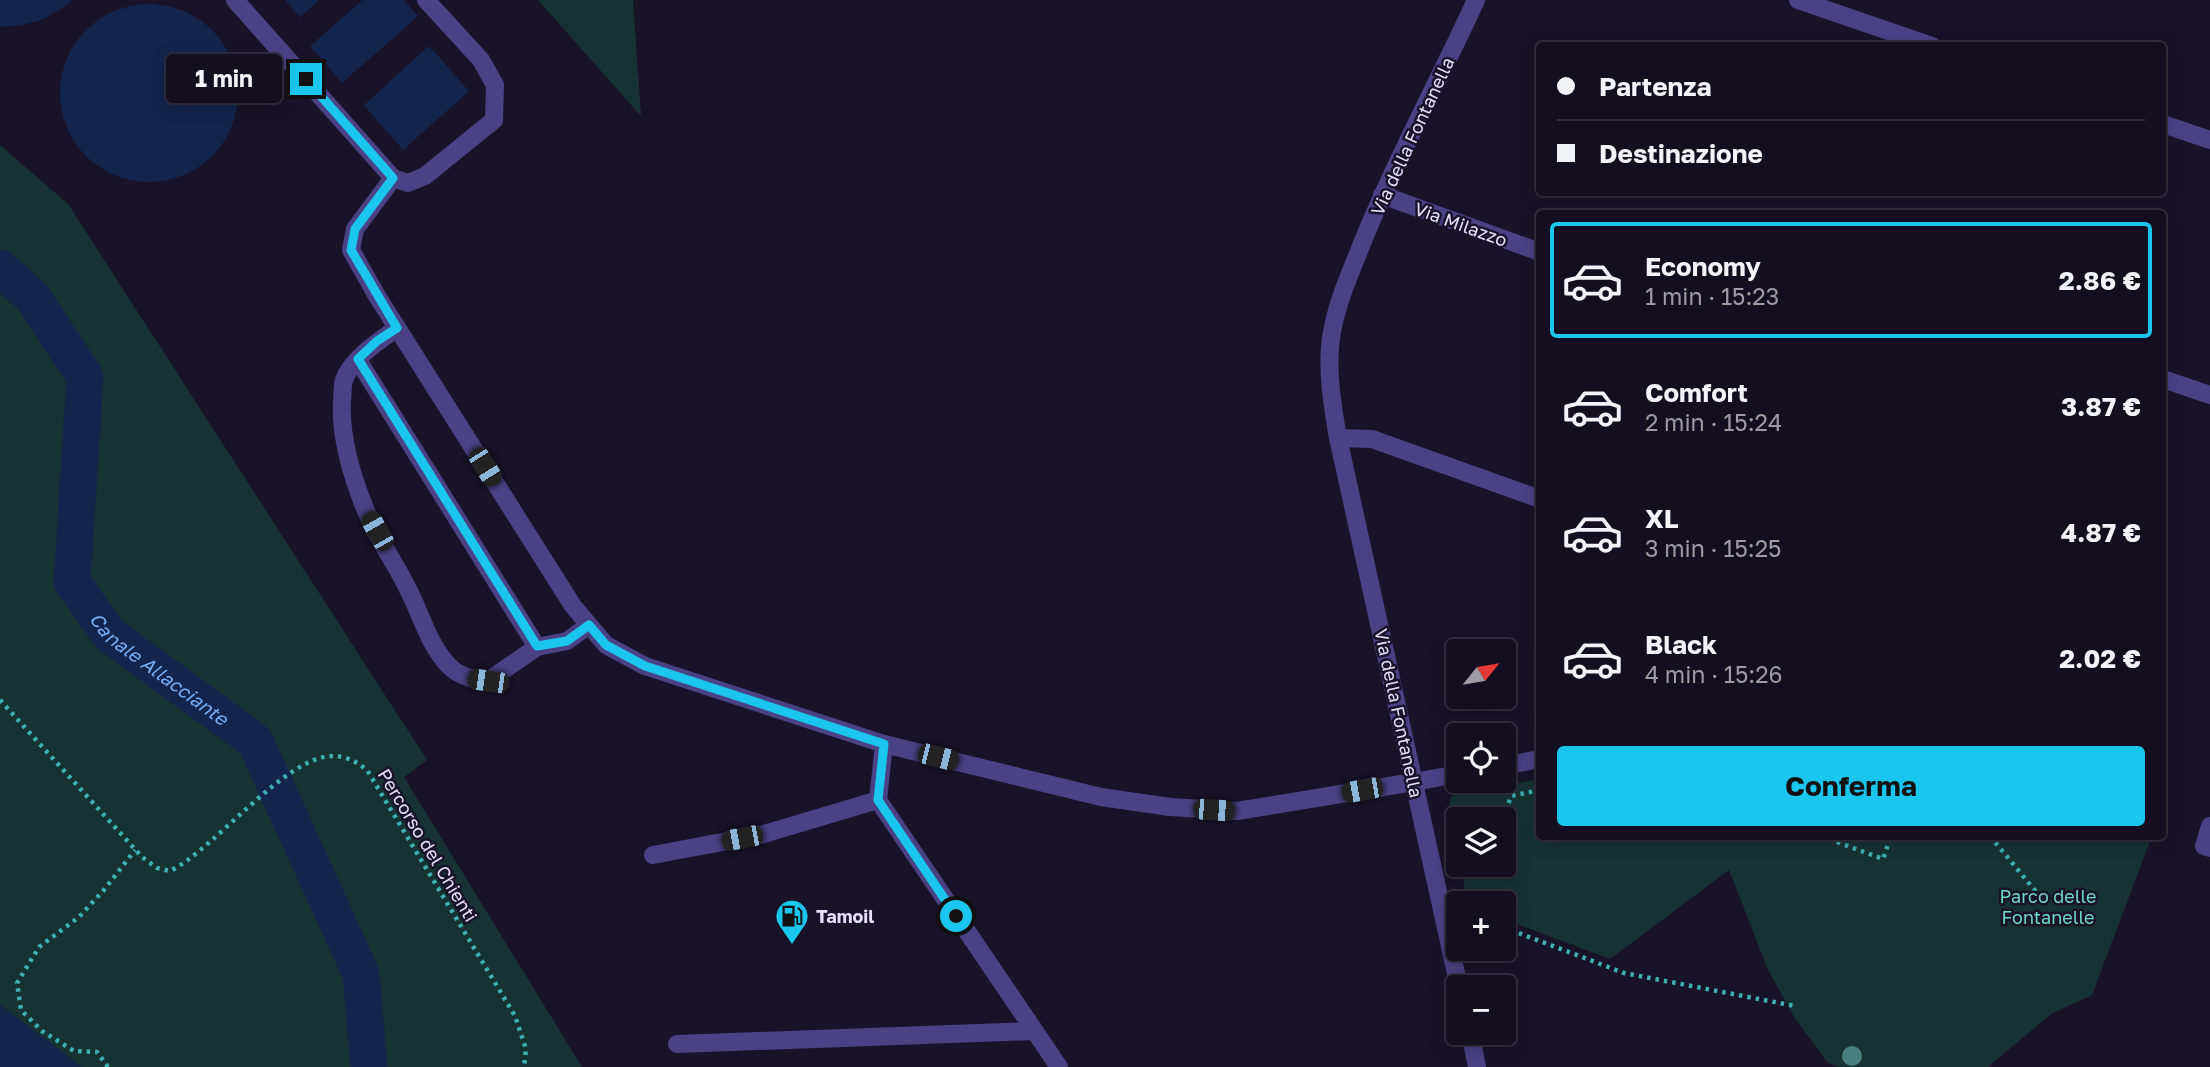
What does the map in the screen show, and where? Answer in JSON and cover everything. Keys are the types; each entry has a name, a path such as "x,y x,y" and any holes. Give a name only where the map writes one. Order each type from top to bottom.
{"street":[{"path":"235,0 393,178 408,183 425,176 494,120 495,85 481,60 426,0"},
{"name":"Via della Fontanella","path":"1456,975 1338,438 1332,404 1330,365 1332,329 1343,292 1382,195 1476,0"},
{"path":"1798,0 1920,42"},
{"path":"2166,125 2210,140"},
{"path":"393,178 355,229 351,250 377,296 573,606 606,645 645,666 884,744 1101,797 1170,807 1237,811 1446,776"},
{"name":"Via Milazzo","path":"1382,195 1536,251"},
{"path":"397,328 377,341 358,359 344,380 342,411 346,447 366,512 400,571 433,647 451,668 466,678 488,681 537,646 567,641 589,625"},
{"path":"358,359 537,646"},
{"path":"2166,380 2210,395"},
{"path":"1338,438 1372,439 1536,498"},
{"path":"884,744 878,800 1059,1067"},
{"path":"1516,764 1536,760"},
{"path":"653,855 764,834 878,800"},
{"path":"2210,826 2204,846 2210,848"},
{"path":"677,1044 1034,1031"},
{"path":"1472,1045 1477,1067"}],"path":[{"name":"Percorso del Chienti","path":"0,700 135,850 156,868 170,871 190,859 244,810 292,773 322,757 334,756 357,762 367,770 515,1016 526,1049 524,1067"},
{"path":"1507,807 1511,796 1536,791"},
{"path":"1832,840 1883,859 1890,840"},
{"path":"1993,840 2042,900"},
{"path":"108,1067 97,1052 74,1051 42,1031 21,1010 17,983 39,947 79,917 135,850"},
{"path":"1516,932 1624,973 1795,1006"}],"green space":[{"path":"538,0 633,0 641,116"},
{"path":"0,145 68,204 427,760 404,777 582,1067 82,1067 0,1005"},
{"name":"Parco delle Fontanelle","path":"1536,780 1536,840 2150,841 2092,995 2051,1014 1988,1067 1838,1067 1827,1062 1795,1018 1768,970 1729,870 1610,959 1516,924 1516,891 1465,891 1463,877 1516,877 1516,807 1448,807 1451,797 1462,793 1516,793 1516,783"}],"water":[{"path":"0,0 72,0 39,21 0,27"},
{"path":"285,0 319,0 300,17"},
{"path":"363,0 404,0 418,16 342,83 310,46"},
{"path":"149,4 183,11 212,30 231,59 238,93 231,127 212,156 183,175 149,182 115,175 86,156 67,127 60,93 67,59 86,30 115,11"},
{"path":"429,46 469,91 403,150 364,105"},
{"path":"0,1005 82,1067 0,1067"}],"waterway":[{"name":"Canale Allacciante","path":"0,268 33,298 85,377 72,582 110,635 255,741 361,974 369,1067"}],"place":[{"name":"Tamoil","path":"792,946"}],"route":[{"path":"306,79 393,178 355,229 351,250 397,328 377,341 358,359 537,646 567,641 589,625 606,645 645,666 884,744 878,800 956,916"}]}
